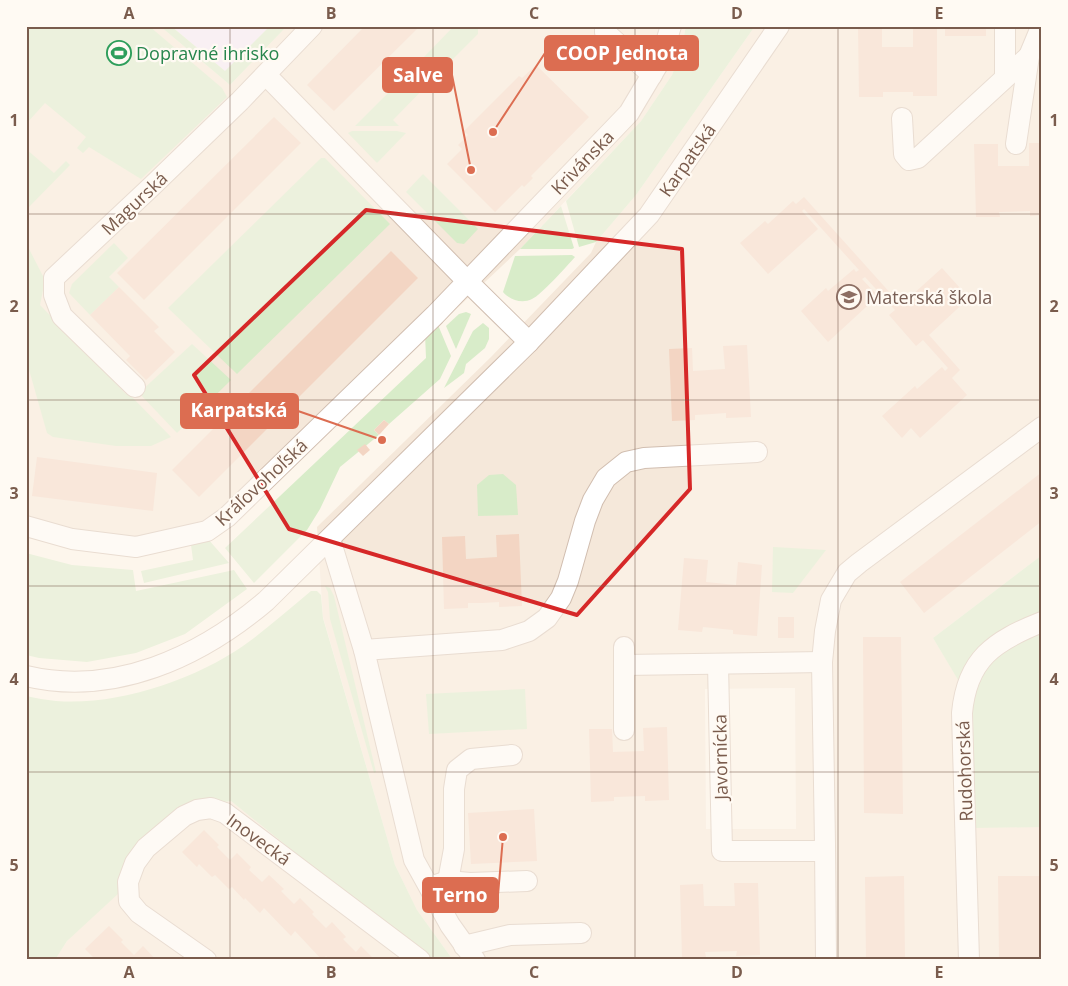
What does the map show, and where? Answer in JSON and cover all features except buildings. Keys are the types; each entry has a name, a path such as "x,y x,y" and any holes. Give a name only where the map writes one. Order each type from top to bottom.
{"street":[{"name":"Magurská","path":"135,387 62,316 54,294 54,278 266,75 312,26"},
{"path":"605,26 605,32 652,75"},
{"name":"Krivánska","path":"467,281 629,113 660,61 671,26"},
{"name":"Karpatská","path":"26,676 77,682 113,678 145,671 184,656 218,638 266,601 529,342 649,215 780,26"},
{"path":"1005,26 1005,78"},
{"path":"1016,144 1029,56 1039,29"},
{"path":"902,118 904,154 909,160 918,158 1029,56"},
{"path":"266,75 529,342"},
{"name":"Kráľovohoľská","path":"26,526 72,539 136,547 207,531 228,516 435,315 467,281"},
{"path":"826,960 822,662 831,600 847,573 1042,427"},
{"path":"364,650 502,640 529,631 547,618 561,598 593,500 606,478 626,462 644,458 757,452"},
{"path":"330,539 364,650 414,860 439,884 450,925 470,953 510,935 581,933"},
{"name":"Rudohorská","path":"969,960 962,712 964,694 972,672 986,652 1008,637 1042,622"},
{"path":"624,730 624,656 718,664 822,662"},
{"name":"Javornícka","path":"718,664 722,851 825,851"},
{"path":"439,884 454,849 454,789 457,770 471,759 512,755"},
{"name":"Inovecká","path":"206,960 138,913 129,901 128,882 135,862 146,848 184,816 197,810 211,808 225,813 420,960"},
{"path":"439,884 527,881"}],"highlighted area":[{"path":"366,210 682,249 690,489 577,615 289,529 194,375"}],"shaded area":[{"path":"26,26 160,26 230,85 287,26 686,26 680,55 672,75 641,121 520,249 215,535 139,555 74,550 26,537"},
{"path":"171,26 270,26 226,72"},
{"path":"755,26 1042,26 1042,555 933,638 973,704 974,827 1042,827 1042,960 453,960 417,910 395,865 323,617 317,527 491,357 591,253 596,242 636,195","holes":["795,688 796,829 706,829 705,689"]},
{"path":"231,801 428,960 55,960 67,941 183,809"}],"green space":[{"path":"26,26 149,26 222,88 227,97 141,179 89,147 83,153 77,148 86,137 45,103 26,124"},
{"path":"160,26 171,26 225,71 270,26 287,26 230,85"},
{"path":"454,26 478,26 478,34 439,73 424,57"},
{"path":"686,26 755,26 636,195 596,242 579,247 566,201 641,121 672,75 680,55"},
{"path":"419,62 434,78 393,120 399,126 355,126"},
{"path":"352,131 397,131 406,133 377,163 348,133"},
{"path":"26,149 54,173 66,161 70,165 26,210"},
{"path":"321,158 325,158 390,224 237,374 168,308"},
{"path":"423,174 478,229 464,244 457,243 406,192"},
{"path":"561,206 574,248 520,249"},
{"path":"26,243 45,280 40,305 125,393 132,397 171,437 151,446 116,446 53,437 47,433 26,359"},
{"path":"114,243 128,258 109,277 119,287 90,315 69,293 72,284"},
{"path":"572,255 575,257 536,297 524,301 516,300 503,292 515,256"},
{"path":"466,312 471,314 456,349 446,326 459,314"},
{"path":"483,323 489,328 489,339 485,348 466,364 464,373 444,388 473,331"},
{"path":"438,325 451,356 440,379 389,424 384,420 374,430 379,435 340,467 320,509 307,530 254,583 225,548 426,358 425,334"},
{"path":"192,344 231,380 177,433 139,393"},
{"path":"503,474 516,485 518,515 478,516 477,485 489,475"},
{"path":"208,539 229,563 144,583 141,571 193,560 191,545"},
{"path":"773,547 826,550 793,593 772,592"},
{"path":"26,553 72,565 133,570 136,591 234,570 247,589 185,634 136,653 87,662 39,658 26,655"},
{"path":"1042,555 1042,827 974,828 973,705 933,638"},
{"path":"325,586 330,588 334,596 376,772 374,773 330,619 328,592"},
{"path":"311,591 317,591 321,595 323,618 395,865 417,910 453,960 428,960 231,801 183,809 119,893 67,941 55,960 26,960 26,696 56,701 104,699 129,695 178,680 202,670 243,646"},
{"path":"525,689 527,729 429,734 426,694"}],"place":[{"name":"Dopravné ihrisko","path":"119,53"},
{"name":"COOP Jednota","path":"493,132"},
{"name":"Salve","path":"471,170"},
{"name":"Materská škola","path":"849,297"},
{"name":"Karpatská","path":"382,440"},
{"name":"Terno","path":"503,837"}]}
